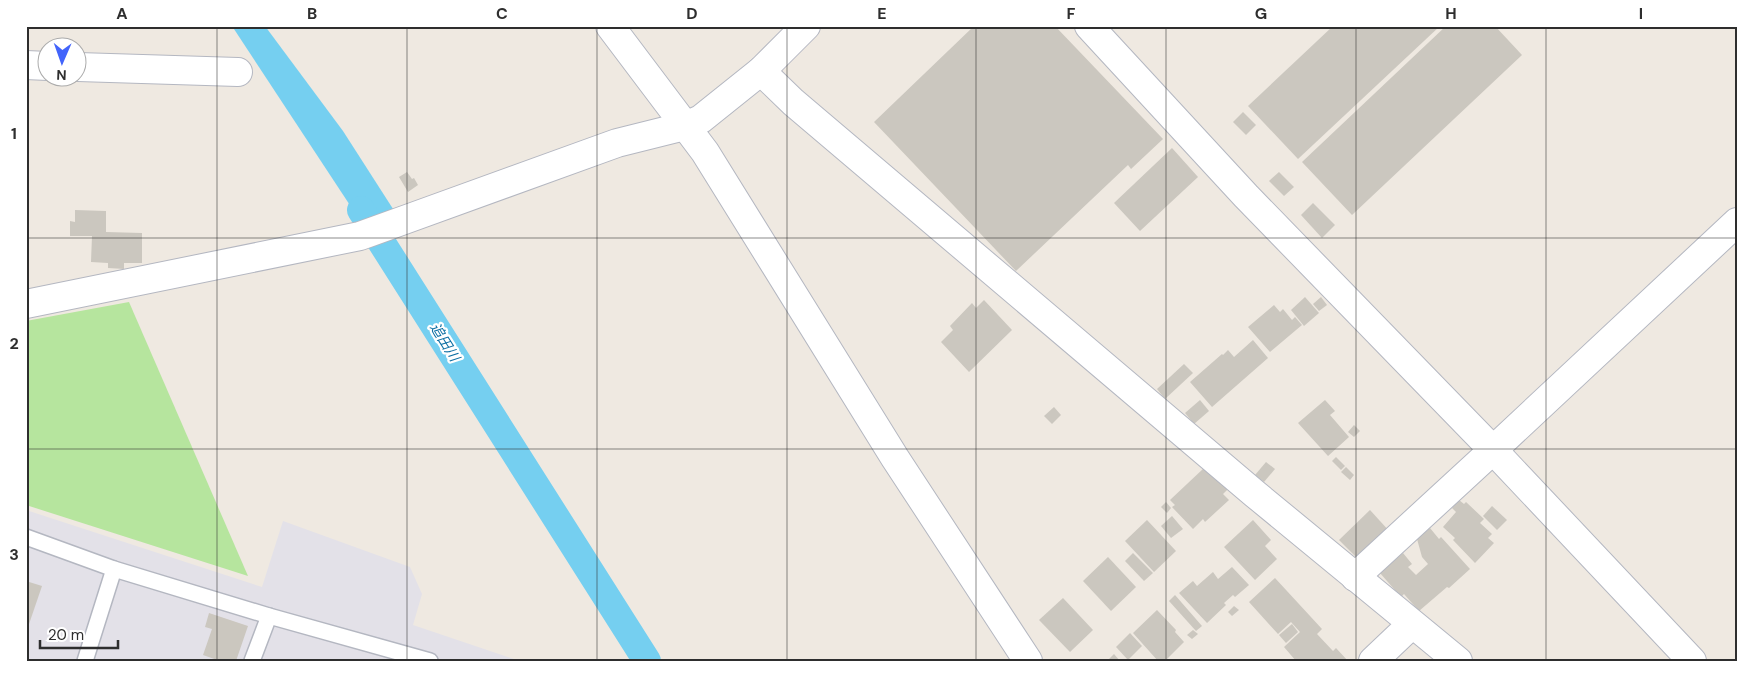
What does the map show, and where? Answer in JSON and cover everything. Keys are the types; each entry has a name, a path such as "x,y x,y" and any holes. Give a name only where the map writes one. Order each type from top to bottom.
{"street":[{"path":"610,26 705,152 895,458 1028,661"},
{"path":"26,304 360,236 617,143 685,126 701,119 761,71 806,26"},
{"path":"1089,26 1246,196 1493,450 1692,661"},
{"path":"88,67 238,72"},
{"path":"761,71 793,102 1355,577 1458,661"},
{"path":"1355,577 1737,222"},
{"path":"1373,661 1412,624"}],"lane":[{"path":"26,537 114,570 430,661"},
{"path":"84,661 114,570"},
{"path":"252,661 269,616"}],"shaded area":[{"path":"26,510 262,587 283,521 410,567 422,594 413,625 520,661 26,661"}],"green space":[{"path":"129,302 248,576 26,505 26,321"}],"water":[{"path":"232,26 265,26 343,131 395,212 361,222"}],"building":[{"path":"974,26 1055,26 1163,139 1131,169 1128,165 1016,271 874,122"},
{"path":"1333,26 1440,26 1298,159 1248,106"},
{"path":"1446,26 1495,26 1522,55 1352,215 1302,162"},
{"path":"1243,112 1256,125 1246,135 1233,122"},
{"path":"1172,148 1198,177 1140,231 1114,203"},
{"path":"407,172 418,185 408,192 399,177"},
{"path":"1279,172 1294,187 1284,196 1269,181"},
{"path":"1313,203 1335,225 1322,238 1301,215"},
{"path":"75,210 106,211 106,232 142,233 142,263 124,263 124,269 108,268 108,263 91,262 92,236 70,236 70,221 75,222"},
{"path":"1305,297 1319,313 1304,326 1291,310"},
{"path":"1321,297 1327,305 1319,311 1313,304"},
{"path":"984,300 1012,330 969,372 941,342 953,330 950,326 972,303 976,308"},
{"path":"1274,305 1280,312 1283,309 1292,320 1295,317 1302,325 1270,352 1248,327"},
{"path":"1253,340 1268,358 1212,407 1190,382 1228,350 1234,357"},
{"path":"1184,364 1193,373 1165,399 1157,389"},
{"path":"1200,400 1209,411 1194,424 1185,413"},
{"path":"1325,400 1335,411 1330,415 1349,437 1328,456 1298,423"},
{"path":"1054,407 1061,415 1052,424 1044,416"},
{"path":"1354,425 1360,431 1354,437 1348,432"},
{"path":"1336,457 1345,466 1341,470 1332,461"},
{"path":"1266,462 1275,469 1264,482 1255,475"},
{"path":"1346,467 1354,475 1350,480 1341,472"},
{"path":"1204,468 1212,476 1214,473 1228,489 1223,494 1229,500 1205,522 1203,519 1193,529 1172,507 1175,505 1170,500"},
{"path":"1459,500 1464,504 1466,502 1484,519 1480,523 1492,534 1488,538 1494,543 1475,563 1453,540 1455,538 1443,527 1456,512 1452,508"},
{"path":"1166,502 1171,508 1167,513 1161,507"},
{"path":"1492,506 1507,520 1497,530 1483,516"},
{"path":"1370,510 1390,532 1360,561 1339,540"},
{"path":"1172,516 1183,529 1171,538 1161,526"},
{"path":"1147,520 1176,551 1154,572 1125,541"},
{"path":"1253,520 1271,540 1265,546 1277,559 1255,580 1224,547"},
{"path":"1430,528 1439,539 1441,537 1470,569 1419,611 1404,594 1401,597 1380,573 1403,553 1412,564 1408,567 1416,575 1428,564 1422,557 1417,539"},
{"path":"1133,553 1153,573 1144,581 1125,561"},
{"path":"1108,557 1136,587 1111,611 1083,581"},
{"path":"1232,567 1249,585 1235,597 1233,595 1224,603 1226,605 1207,623 1179,593 1193,581 1197,586 1213,572 1218,579"},
{"path":"1275,578 1322,629 1317,634 1333,651 1336,648 1348,661 1296,661 1284,647 1300,632 1291,622 1278,634 1249,602"},
{"path":"26,581 42,586 27,630 26,630"},
{"path":"1175,595 1202,626 1196,631 1169,601"},
{"path":"1063,598 1093,630 1070,652 1039,620"},
{"path":"1234,606 1239,610 1232,616 1228,612"},
{"path":"1157,610 1176,630 1175,632 1184,642 1165,661 1158,661 1133,633"},
{"path":"209,613 248,626 236,661 220,661 203,655 212,629 205,627"},
{"path":"1292,624 1298,632 1286,643 1279,635"},
{"path":"1193,630 1198,634 1192,639 1187,635"},
{"path":"1130,633 1142,646 1128,660 1116,647"},
{"path":"1114,654 1120,661 1107,661"}],"waterway":[{"name":"追田川","path":"361,210 647,661"}]}
